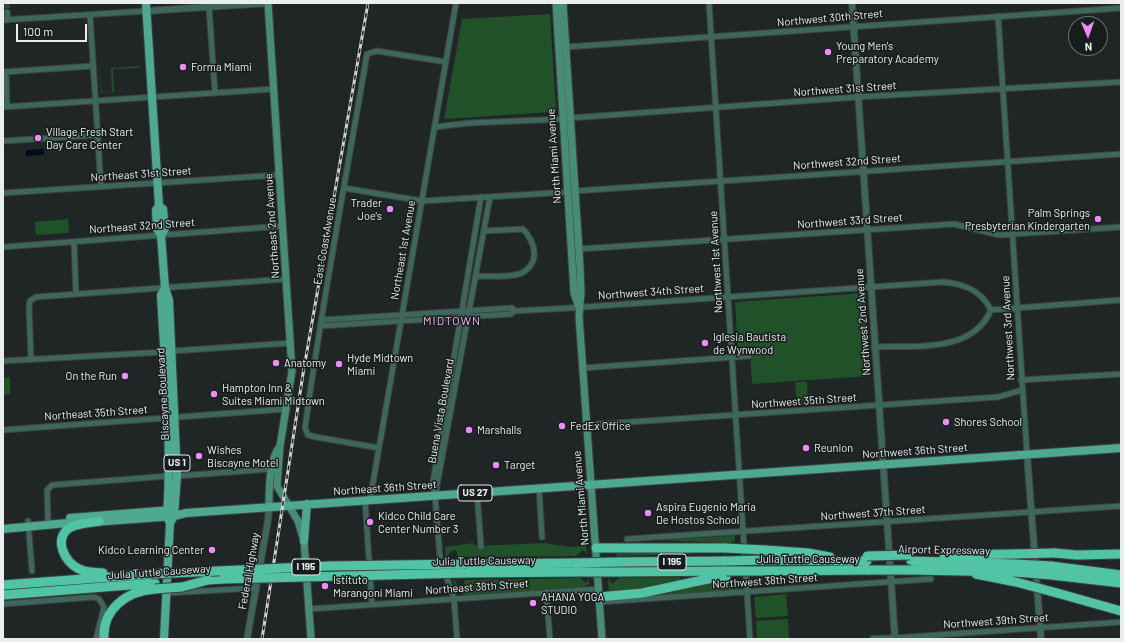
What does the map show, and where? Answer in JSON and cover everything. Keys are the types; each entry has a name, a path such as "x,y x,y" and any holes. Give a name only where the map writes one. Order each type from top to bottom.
{"highway":[{"path":"99,521 77,525 68,529 62,540 62,548 66,556 75,566 88,572 135,576"},
{"path":"596,548 725,548 765,550 808,553 868,562"},
{"path":"766,560 910,562 1014,554 1121,550"},
{"path":"1054,553 1077,555 1121,554"},
{"path":"766,560 830,557"},
{"name":"Julia Tuttle Causeway","path":"3,595 155,586 208,580 346,575 466,573 766,560"},
{"name":"Julia Tuttle Causeway","path":"620,567 726,574 784,571 868,562 910,562 965,570"},
{"name":"Airport Expressway","path":"910,562 1121,575"},
{"name":"Julia Tuttle Causeway","path":"3,585 151,574 329,566 462,564 575,568"},
{"name":"Airport Expressway","path":"965,570 1015,568"},
{"path":"965,570 983,576 1016,582 1058,593 1121,611"},
{"name":"Airport Expressway","path":"1051,570 1121,583"},
{"path":"599,596 642,593 726,574"},
{"path":"104,639 105,625 108,616 118,603 138,592 155,586"},
{"path":"1099,604 1121,606"}],"main road":[{"name":"Northeast 2nd Avenue","path":"268,3 292,377 280,446 277,486 298,521 304,542 311,639"},
{"path":"556,3 560,66 564,86 567,118"},
{"name":"North Miami Avenue","path":"563,3 566,48 567,118 574,292 579,307"},
{"name":"Biscayne Boulevard","path":"146,7 158,183 159,206 156,210 156,222 157,229 161,235 165,288 169,295 168,352 173,515 164,639"},
{"name":"North Miami Avenue","path":"567,118 574,180 571,192 579,249 581,292 579,307 582,368 602,639"},
{"path":"571,192 575,255 580,267"},
{"name":"Northeast 2nd Avenue","path":"269,507 272,469 276,451 280,446"},
{"name":"Northwest 36th Street","path":"590,484 1121,448"},
{"name":"Northeast 36th Street","path":"3,524 99,521 307,504 590,484"},
{"path":"304,542 307,504"},
{"name":"Northeast 36th Street","path":"3,529 48,520 173,515"}],"street":[{"path":"7,12 6,20 90,15 146,7 209,7 268,3"},
{"name":"Northeast 1st Avenue","path":"372,604 367,500 379,448 456,3"},
{"name":"Northwest 1st Avenue","path":"709,3 750,639"},
{"name":"Northwest 2nd Avenue","path":"852,3 874,347 895,638"},
{"path":"209,7 215,93"},
{"name":"Northwest 30th Street","path":"566,48 1121,8"},
{"path":"90,15 101,187"},
{"name":"Northwest 3rd Avenue","path":"998,16 1021,380 1041,639"},
{"name":"East Coast Avenue","path":"379,448 316,438 308,435 306,432 311,386 344,188 368,54 377,51 446,62"},
{"path":"93,66 4,72 5,107 274,89"},
{"name":"Northwest 31st Street","path":"567,118 1121,82"},
{"path":"435,127 468,123 567,118"},
{"path":"3,141 98,135"},
{"name":"Northwest 32nd Street","path":"571,192 1121,154"},
{"name":"Northeast 31st Street","path":"3,193 280,175"},
{"path":"344,188 422,201 571,192"},
{"name":"Buena Vista Boulevard","path":"435,496 433,482 481,197"},
{"name":"Buena Vista Boulevard","path":"435,496 490,197"},
{"name":"Northwest 33rd Street","path":"579,249 954,224 999,235 1121,227"},
{"name":"Northeast 32nd Street","path":"3,246 282,226"},
{"path":"476,276 515,275 531,265 535,258 534,245 530,237 523,229 484,231"},
{"path":"74,242 76,294"},
{"path":"31,359 29,306 32,299 38,297 286,279"},
{"name":"Northwest 34th Street","path":"469,314 512,308 514,311 943,282 955,283 969,288 985,298 991,310"},
{"path":"874,347 944,343 961,340 974,333 986,320 991,310 1121,300"},
{"path":"401,318 462,311 469,314"},
{"path":"321,323 401,318 462,317 469,314"},
{"path":"3,361 168,352 291,343"},
{"path":"582,368 749,356"},
{"path":"1021,380 1121,374"},
{"name":"Northwest 35th Street","path":"586,425 998,397 1022,390"},
{"name":"Northeast 35th Street","path":"3,430 287,409"},
{"path":"48,520 46,492 48,487 57,484 272,469"},
{"path":"539,488 542,537"},
{"path":"477,492 481,546"},
{"path":"435,496 440,558 454,599 457,639"},
{"name":"Northwest 37th Street","path":"627,539 1121,506"},
{"name":"Federal Highway","path":"247,639 269,507"},
{"path":"28,524 32,571"},
{"name":"Northwest 38th Street","path":"599,596 747,592 931,579"},
{"path":"167,593 256,588"},
{"path":"546,592 550,639"},
{"name":"Northeast 38th Street","path":"309,609 546,592 599,596"},
{"path":"3,604 94,598 101,600 103,610 96,639"},
{"name":"Northwest 39th Street","path":"873,639 1121,622"}],"green space":[{"path":"550,14 556,109 553,112 444,119 462,19"},
{"path":"139,66 140,68 113,69 114,92 101,93 99,70 102,92 112,92 111,68"},
{"path":"68,219 69,233 36,235 35,222"},
{"path":"865,293 869,376 752,384 750,351 738,352 735,302"},
{"path":"10,377 10,394 3,395 3,378"},
{"path":"795,382 807,382 808,404 797,405"},
{"path":"729,534 735,534 735,542 652,540 727,536"},
{"path":"474,543 474,545 478,546 544,543 571,547 586,546 587,554 583,550 576,556 458,557 456,550 451,551 446,558 445,547"},
{"path":"617,553 694,553 694,554 616,556"},
{"path":"680,577 682,582 645,590 609,593 608,578 612,584 619,578"},
{"path":"580,578 586,583 589,579 589,584 583,587 464,595 457,591 453,580 455,580 458,587 465,589 464,580"},
{"path":"728,581 735,585 738,581 739,590 625,598 695,585"},
{"path":"786,594 788,616 756,618 754,597"},
{"path":"788,619 789,639 757,639 756,621"}],"water":[{"path":"44,149 44,155 26,156 26,150"}],"tunnel":[{"path":"7,3 7,12"}],"railway":[{"path":"262,639 303,374 368,3"}],"place":[{"name":"Young Men's Preparatory Academy","path":"828,52"},
{"name":"Forma Miami","path":"183,67"},
{"name":"Village Fresh Start Day Care Center","path":"38,138"},
{"name":"Trader Joe's","path":"390,209"},
{"name":"Palm Springs Presbyterian Kindergarten","path":"1098,219"},
{"name":"Iglesia Bautista de Wynwood","path":"705,343"},
{"name":"Anatomy","path":"276,363"},
{"name":"Hyde Midtown Miami","path":"339,364"},
{"name":"On the Run","path":"125,376"},
{"name":"Hampton Inn & Suites Miami Midtown","path":"214,394"},
{"name":"Shores School","path":"946,422"},
{"name":"FedEx Office","path":"562,426"},
{"name":"Marshalls","path":"469,430"},
{"name":"Reunion","path":"806,448"},
{"name":"Wishes Biscayne Motel","path":"199,456"},
{"name":"Target","path":"496,465"},
{"name":"Aspira Eugenio Maria De Hostos School","path":"648,513"},
{"name":"Kidco Child Care Center Number 3","path":"370,522"},
{"name":"Kidco Learning Center","path":"212,550"},
{"name":"Istituto Marangoni Miami","path":"325,586"},
{"name":"AHANA YOGA STUDIO","path":"533,603"}],"district":[{"name":"MIDTOWN","path":"452,321"}]}
